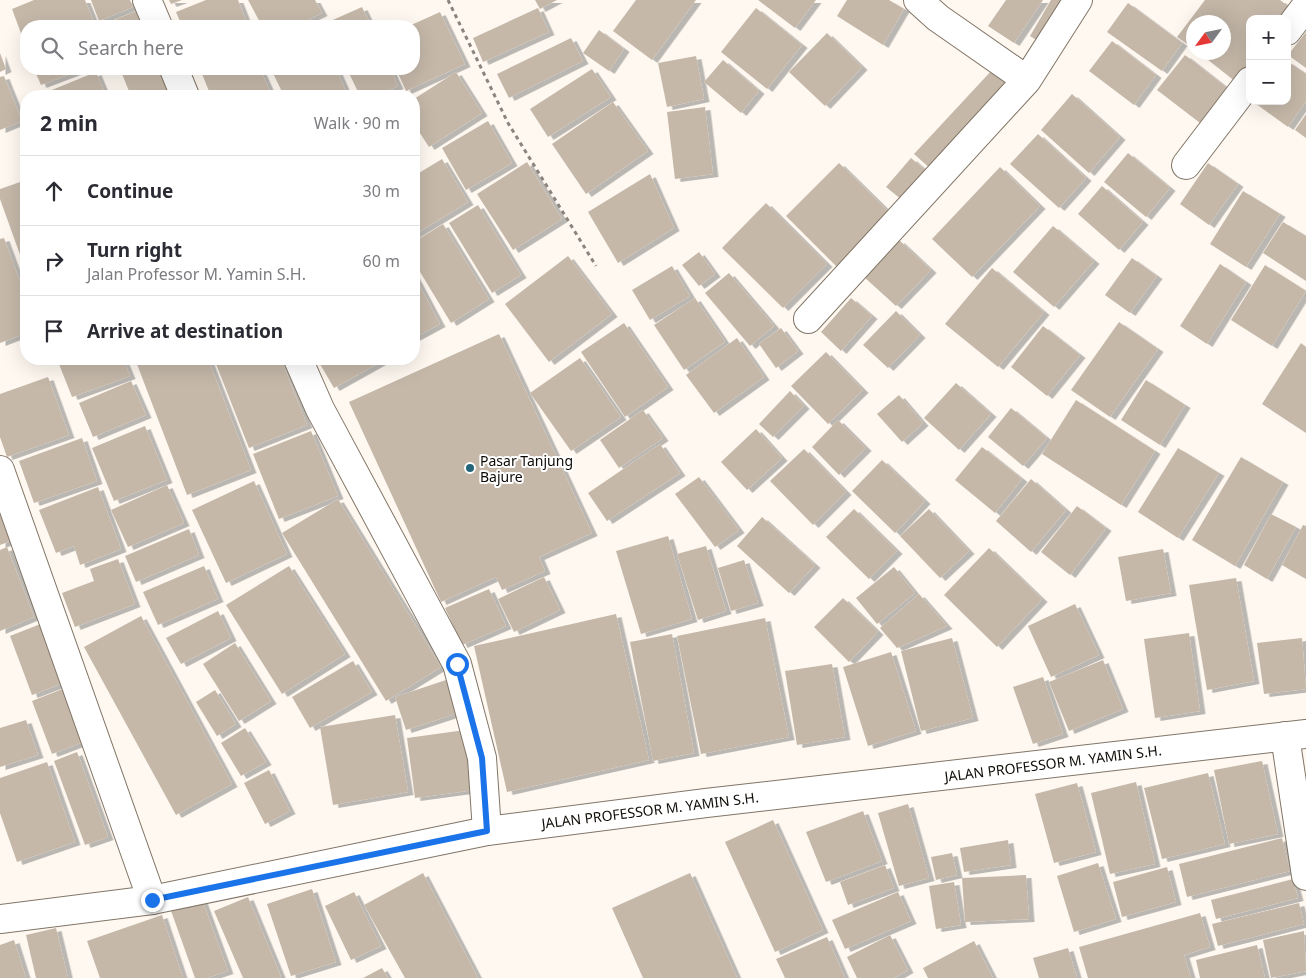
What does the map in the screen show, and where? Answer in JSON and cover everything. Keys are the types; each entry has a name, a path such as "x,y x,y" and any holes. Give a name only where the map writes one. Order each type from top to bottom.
{"street":[{"path":"147,0 155,20"},
{"path":"918,0 938,18 1027,80"},
{"path":"808,320 1027,80 1078,0"},
{"path":"1291,26 1306,6"},
{"path":"176,75 183,90"},
{"path":"1186,165 1246,86"},
{"path":"301,365 320,410 457,664 482,758 487,831"},
{"path":"0,470 152,900"},
{"path":"1296,735 1306,876"},
{"name":"JALAN PROFESSOR M. YAMIN S.H.","path":"0,919 152,900 487,831 706,803 1296,735"}],"path":[{"path":"448,0 508,124 596,266"}],"building":[{"path":"34,0 85,0 93,20 20,20 20,31 12,9"},
{"path":"91,0 130,0 133,7 99,20"},
{"path":"169,0 182,0 171,4"},
{"path":"206,0 238,0 246,20 179,20 176,12"},
{"path":"248,0 315,0 322,13 307,20 259,20"},
{"path":"535,0 557,0 540,9"},
{"path":"636,0 696,0 652,60 613,31"},
{"path":"758,0 816,0 795,28"},
{"path":"847,0 889,0 904,9 883,45 837,16"},
{"path":"1006,0 1043,0 1014,43 988,26"},
{"path":"1051,0 1072,0 1044,45 1030,36"},
{"path":"1205,0 1280,0 1292,9 1287,15 1246,15 1246,69 1236,82 1208,60 1231,60 1231,15 1194,15"},
{"path":"1128,3 1182,43 1162,71 1107,32"},
{"path":"362,7 368,20 333,20"},
{"path":"538,8 549,32 483,62 473,38"},
{"path":"756,8 802,45 767,89 721,52"},
{"path":"136,11 140,20 114,20"},
{"path":"440,12 465,64 406,90 399,75 420,75 420,21"},
{"path":"1186,25 1186,43 1177,37"},
{"path":"599,30 624,49 609,71 583,53"},
{"path":"1306,32 1306,68 1291,57 1291,51"},
{"path":"827,33 862,67 825,106 789,72"},
{"path":"571,38 583,61 509,98 497,74"},
{"path":"1112,41 1156,75 1134,105 1089,71"},
{"path":"0,53 6,69 0,72"},
{"path":"1185,55 1186,60 1191,60 1231,91 1204,126 1157,90"},
{"path":"696,56 704,99 667,107 658,63"},
{"path":"723,60 759,91 741,113 704,82"},
{"path":"1291,64 1306,74 1306,101 1288,127 1258,105 1291,105"},
{"path":"592,69 611,97 548,137 530,109"},
{"path":"993,69 1012,86 933,171 914,154"},
{"path":"456,72 482,113 429,147 420,133 420,95"},
{"path":"37,75 67,75 41,85"},
{"path":"89,75 97,75 104,90 52,90"},
{"path":"122,75 162,75 169,90 129,90"},
{"path":"202,75 263,75 269,90 209,90"},
{"path":"274,75 339,75 345,90 281,90"},
{"path":"350,75 393,75 398,86 389,90 357,90"},
{"path":"4,76 20,116 20,122 0,130 0,77"},
{"path":"1072,94 1120,137 1089,173 1041,130"},
{"path":"613,102 648,151 586,194 552,144"},
{"path":"705,107 713,174 675,179 667,112"},
{"path":"1306,114 1306,138 1295,130"},
{"path":"488,121 512,163 466,190 442,148"},
{"path":"1038,134 1086,178 1059,208 1010,164"},
{"path":"1128,153 1170,188 1146,217 1104,182"},
{"path":"911,158 931,175 907,204 886,187"},
{"path":"442,159 468,202 420,231 420,172"},
{"path":"527,162 562,219 513,250 477,194"},
{"path":"839,163 890,213 837,267 786,216"},
{"path":"1208,163 1238,184 1209,225 1180,204"},
{"path":"1000,167 1040,206 972,277 932,239"},
{"path":"650,174 674,228 618,263 588,212"},
{"path":"20,182 20,255 0,199 0,189"},
{"path":"1102,186 1143,222 1119,250 1078,214"},
{"path":"1243,191 1280,214 1246,267 1210,244"},
{"path":"766,203 827,264 783,308 722,248"},
{"path":"478,205 521,275 492,293 449,223"},
{"path":"1283,222 1306,236 1306,281 1263,253"},
{"path":"443,224 489,299 451,323 420,272 420,238"},
{"path":"1053,226 1094,261 1054,307 1013,272"},
{"path":"4,238 20,282 20,335 0,343 0,239"},
{"path":"899,240 931,270 896,306 864,277"},
{"path":"699,252 715,274 699,286 682,265"},
{"path":"568,256 612,314 549,362 505,304"},
{"path":"1132,258 1157,276 1130,313 1105,295"},
{"path":"1220,264 1246,282 1207,344 1180,326"},
{"path":"1265,265 1306,291 1272,346 1231,320"},
{"path":"672,266 690,296 650,320 632,290"},
{"path":"992,268 1044,312 998,367 945,324"},
{"path":"729,273 774,326 750,346 705,293"},
{"path":"420,286 440,324 420,335"},
{"path":"695,298 725,342 684,370 654,325"},
{"path":"851,298 872,316 841,351 821,332"},
{"path":"896,311 920,335 888,368 863,345"},
{"path":"1119,322 1158,349 1110,417 1071,390"},
{"path":"624,323 668,387 625,417 581,352"},
{"path":"1043,326 1080,355 1047,396 1011,367"},
{"path":"781,328 798,351 776,368 759,344"},
{"name":"Pasar Tanjung Bajure","path":"499,334 592,533 539,557 545,571 502,590 496,577 441,602 349,402"},
{"path":"737,338 764,377 714,413 686,375"},
{"path":"1301,343 1306,347 1306,433 1262,404"},
{"path":"826,352 863,390 828,424 791,386"},
{"path":"580,358 621,417 571,451 530,393"},
{"path":"59,365 125,365 130,376 72,397"},
{"path":"137,365 210,365 251,470 187,495"},
{"path":"216,365 283,365 307,425 249,448"},
{"path":"321,365 375,365 334,388"},
{"path":"48,377 69,435 7,457 0,437 0,394"},
{"path":"1146,380 1185,405 1160,445 1121,420"},
{"path":"131,381 146,415 93,437 79,403"},
{"path":"956,383 991,414 959,450 924,418"},
{"path":"790,391 804,406 773,437 759,424"},
{"path":"899,395 923,423 902,442 877,414"},
{"path":"1076,400 1155,451 1121,505 1042,454"},
{"path":"1011,408 1047,438 1023,466 988,437"},
{"path":"643,410 663,438 619,468 600,440"},
{"path":"838,420 866,448 839,475 812,447"},
{"path":"145,426 167,480 114,501 92,448"},
{"path":"756,429 782,458 747,490 721,462"},
{"path":"311,431 338,496 279,519 253,454"},
{"path":"82,438 97,481 34,503 19,461"},
{"path":"660,444 680,473 607,521 588,493"},
{"path":"982,447 1022,479 995,513 955,480"},
{"path":"1178,448 1219,473 1178,538 1138,512"},
{"path":"804,449 846,492 813,525 770,481"},
{"path":"1241,457 1283,482 1235,566 1192,540"},
{"path":"882,460 925,501 895,533 852,491"},
{"path":"699,477 739,530 715,547 675,494"},
{"path":"1031,479 1066,510 1031,552 996,521"},
{"path":"254,481 287,554 226,583 192,510"},
{"path":"167,485 184,523 128,547 111,510"},
{"path":"98,487 121,549 80,565 74,546 56,553 39,510"},
{"path":"0,499 16,539 0,545"},
{"path":"338,499 441,667 386,701 282,533"},
{"path":"1077,506 1106,528 1070,575 1041,552"},
{"path":"854,509 897,551 869,579 826,537"},
{"path":"929,509 969,551 940,578 900,536"},
{"path":"1271,514 1296,527 1267,579 1244,565"},
{"path":"762,517 815,565 789,593 737,546"},
{"path":"1303,525 1306,526 1306,579 1282,565"},
{"path":"189,529 199,555 136,582 125,556"},
{"path":"668,536 692,619 641,634 616,551"},
{"path":"706,546 726,611 698,620 677,554"},
{"path":"7,547 34,617 0,631 0,550"},
{"path":"989,548 1042,599 997,647 944,595"},
{"path":"1163,549 1171,593 1126,601 1118,557"},
{"path":"118,559 135,604 75,627 62,593 94,581 90,569"},
{"path":"744,560 758,603 731,611 718,568"},
{"path":"204,566 218,599 158,625 143,592"},
{"path":"289,566 345,654 282,694 226,605"},
{"path":"894,567 915,593 877,624 856,598"},
{"path":"544,577 560,610 514,632 498,599"},
{"path":"1236,578 1254,681 1207,690 1189,585"},
{"path":"489,589 506,626 462,645 445,608"},
{"path":"919,594 947,626 897,648 880,628"},
{"path":"843,598 878,632 849,662 814,627"},
{"path":"1075,604 1099,655 1051,677 1028,626"},
{"path":"218,611 231,638 181,664 166,638"},
{"path":"616,614 649,760 507,792 474,646"},
{"path":"141,616 232,784 176,815 84,647"},
{"path":"765,618 789,737 701,754 677,636"},
{"path":"48,621 71,680 32,695 10,636"},
{"path":"1189,633 1200,711 1155,718 1144,639"},
{"path":"672,634 694,753 653,761 630,642"},
{"path":"952,638 973,718 921,731 901,651"},
{"path":"1302,638 1306,689 1264,694 1257,643"},
{"path":"235,643 271,701 239,721 203,664"},
{"path":"891,652 916,731 868,746 843,667"},
{"path":"1103,660 1123,709 1069,731 1049,682"},
{"path":"353,661 372,692 310,728 292,697"},
{"path":"832,664 845,737 797,745 785,671"},
{"path":"1043,677 1063,734 1033,744 1013,687"},
{"path":"446,680 458,713 406,730 395,697"},
{"path":"70,686 91,739 52,754 32,701"},
{"path":"215,690 236,724 217,736 196,702"},
{"path":"395,715 408,792 333,805 320,727"},
{"path":"26,720 38,755 0,767 0,728"},
{"path":"245,728 266,762 241,776 221,743"},
{"path":"465,730 474,790 415,798 407,738"},
{"path":"77,752 108,837 85,845 54,761"},
{"path":"1262,761 1278,834 1229,844 1214,770"},
{"path":"47,762 75,842 17,862 0,813 0,778"},
{"path":"269,770 290,811 265,824 244,783"},
{"path":"1208,773 1225,844 1162,859 1144,788"},
{"path":"1136,782 1155,864 1110,874 1091,793"},
{"path":"1077,783 1096,852 1054,863 1035,794"},
{"path":"908,804 929,878 899,886 878,813"},
{"path":"863,811 882,861 826,882 806,832"},
{"path":"773,820 823,930 775,952 725,842"},
{"path":"1282,838 1290,871 1187,897 1179,864"},
{"path":"1008,840 1011,865 964,872 960,848"},
{"path":"952,853 957,875 936,880 931,857"},
{"path":"1098,863 1116,919 1074,932 1057,876"},
{"path":"885,865 894,888 848,905 840,882"},
{"path":"1167,867 1176,902 1122,917 1113,882"},
{"path":"423,873 478,978 405,978 364,905"},
{"path":"690,873 737,978 643,978 612,908"},
{"path":"1026,875 1029,919 965,922 962,878"},
{"path":"1293,879 1298,898 1216,919 1211,900"},
{"path":"954,882 961,925 936,929 929,886"},
{"path":"312,889 336,962 291,976 267,904"},
{"path":"354,892 381,946 351,960 325,906"},
{"path":"898,892 911,921 845,949 832,920"},
{"path":"201,897 228,971 207,978 195,978 170,908"},
{"path":"248,897 281,977 279,978 243,978 214,911"},
{"path":"1299,903 1304,924 1218,946 1212,924"},
{"path":"1200,913 1210,947 1184,955 1191,978 1088,978 1079,947"},
{"path":"162,915 183,978 100,978 87,941"},
{"path":"56,928 68,978 36,978 26,935"},
{"path":"1304,931 1306,971 1271,978 1263,940"},
{"path":"890,935 908,970 894,978 857,978 847,957"},
{"path":"827,937 845,978 785,978 776,959"},
{"path":"14,940 26,978 0,978 0,945"},
{"path":"974,941 993,978 928,978 923,968"},
{"path":"1257,945 1265,978 1200,978 1196,960"},
{"path":"1068,948 1077,978 1039,978 1033,958"},
{"path":"382,968 388,978 363,978"}],"place":[{"name":"Pasar Tanjung Bajure","path":"470,468"}],"route":[{"path":"152,900 487,831 482,758 457,664"}]}
